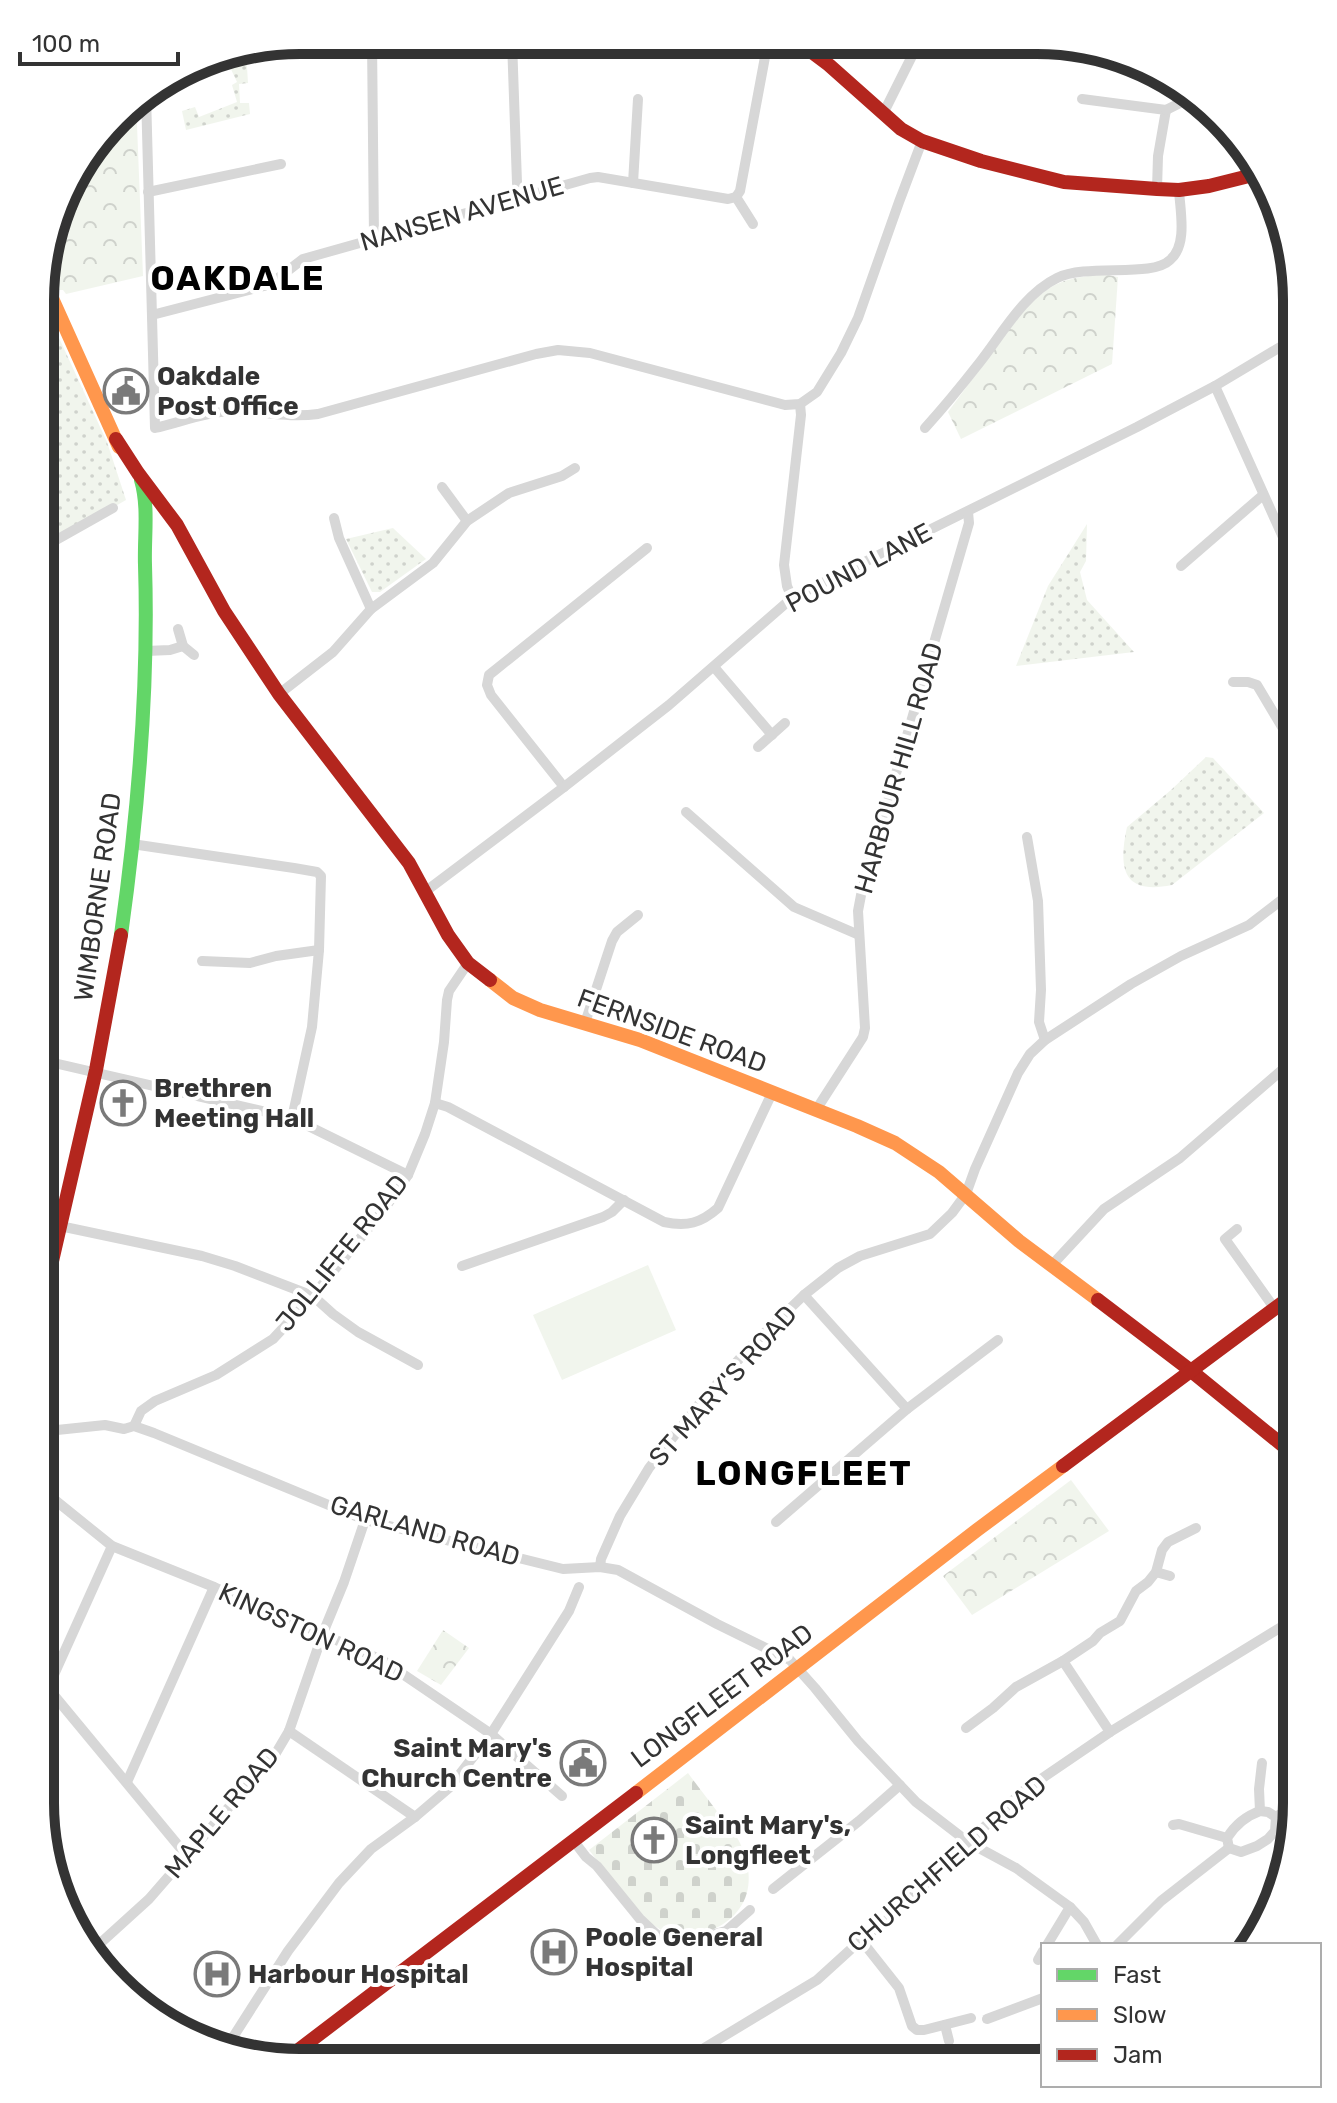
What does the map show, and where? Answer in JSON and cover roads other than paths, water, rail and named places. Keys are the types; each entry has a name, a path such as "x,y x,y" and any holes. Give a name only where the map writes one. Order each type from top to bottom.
{"main road":[{"path":"814,54 901,129 922,141 981,161 1052,180 1115,187 1179,190 1249,176"},
{"name":"WIMBORNE ROAD","path":"54,302 116,439 140,482 145,532 146,651 141,754 132,844 111,990 54,1253"},
{"name":"FERNSIDE ROAD","path":"140,482 170,514 224,611 279,694 390,836 468,963 513,998 540,1010 640,1040 895,1143 939,1172 996,1221 1190,1370 1282,1445"},
{"name":"LONGFLEET ROAD","path":"300,2049 967,1537 1282,1303"}],"street":[{"path":"372,54 374,238"},
{"path":"512,54 520,197"},
{"path":"753,224 736,197 740,191 766,54"},
{"path":"883,114 913,54"},
{"path":"633,183 638,99"},
{"path":"1082,99 1166,110 1182,102"},
{"path":"146,108 155,428 221,412 318,414 558,350 590,353 785,405 800,404 817,392 858,318 922,141"},
{"path":"1157,189 1158,156 1166,110"},
{"path":"148,192 281,164"},
{"name":"NANSEN AVENUE","path":"152,315 264,286 303,259 590,178 728,199 736,197"},
{"path":"925,428 1039,289 1059,277 1084,270 1152,268 1169,262 1180,240 1179,190"},
{"name":"POUND LANE","path":"426,891 564,787 714,667 792,598 1215,386 1283,345"},
{"path":"1215,386 1283,536"},
{"path":"792,598 784,565 800,404"},
{"path":"279,694 333,652 371,609 433,563 467,521 509,493 562,476 575,468"},
{"path":"442,487 467,521"},
{"path":"1181,566 1263,495"},
{"path":"54,541 113,508"},
{"name":"HARBOUR HILL ROAD","path":"816,1110 863,1037 858,911 862,890 969,523 968,512"},
{"path":"334,518 339,538 371,609"},
{"path":"564,787 491,695 488,681 493,671 647,548"},
{"path":"178,629 183,646 194,655"},
{"path":"146,651 183,646"},
{"path":"714,667 772,735"},
{"path":"1233,682 1257,685 1283,728"},
{"path":"758,747 785,723"},
{"path":"686,812 794,907 859,935"},
{"path":"1027,837 1038,901 1039,1022 1045,1040"},
{"path":"132,844 317,872 321,876 319,950 312,1027 292,1118"},
{"name":"ST MARY'S ROAD","path":"600,1567 620,1516 649,1468 700,1403 750,1347 804,1295 849,1261 930,1234 952,1213 966,1194 1018,1073 1030,1054 1045,1040 1110,997 1181,956 1249,925 1283,899"},
{"path":"585,1023 612,941 617,932 638,915"},
{"path":"202,961 250,963 319,950"},
{"name":"JOLLIFFE ROAD","path":"134,1426 141,1411 155,1401 216,1375 273,1339 313,1296 385,1208 408,1175 425,1134 435,1103 449,991 468,963"},
{"path":"54,1063 292,1118 408,1175"},
{"path":"1052,1265 1104,1209 1180,1158 1189,1147 1282,1070"},
{"path":"435,1103 448,1107 664,1222 678,1225 692,1224 718,1208 772,1093"},
{"path":"462,1266 603,1217 624,1200"},
{"path":"54,1225 202,1256 239,1267 313,1296 358,1332 418,1365"},
{"path":"1237,1229 1225,1239 1275,1309"},
{"path":"804,1295 907,1409"},
{"path":"776,1522 907,1409 998,1340"},
{"name":"GARLAND ROAD","path":"54,1430 105,1425 124,1429 134,1426 365,1520 563,1569 600,1567 618,1570 790,1660 799,1668"},
{"name":"KINGSTON ROAD","path":"54,1499 112,1546 382,1660 491,1734 562,1796"},
{"name":"MAPLE ROAD","path":"99,1944 149,1899 276,1753 289,1731 365,1520"},
{"path":"966,1728 1016,1687 1063,1661 1120,1621 1136,1591 1156,1572 1162,1550 1168,1542 1196,1528"},
{"path":"54,1665 112,1546"},
{"path":"1156,1572 1170,1576"},
{"path":"127,1782 214,1587"},
{"path":"232,2039 288,1951 339,1883 371,1849 449,1788 491,1734 569,1611 579,1587"},
{"name":"CHURCHFIELD ROAD","path":"703,2049 817,1980 898,1911 1022,1792 1110,1732 1282,1627"},
{"path":"1063,1661 1110,1732"},
{"path":"799,1668 858,1741 939,1822 1016,1868 1070,1907 1084,1922 1096,1943"},
{"path":"54,1697 187,1856"},
{"path":"289,1731 415,1817"},
{"path":"1260,1811 1262,1763"},
{"path":"773,1889 900,1785"},
{"path":"1119,1943 1161,1901 1228,1843 1248,1815 1260,1811 1276,1817"},
{"path":"1276,1817 1282,1813"},
{"path":"1173,1825 1179,1824 1228,1843 1241,1852 1268,1839 1275,1831 1276,1817"},
{"path":"573,1840 657,1935 692,1940 726,1931 750,1910"},
{"path":"1048,1943 1070,1907"},
{"path":"861,1940 899,1988 912,2026 917,2030 971,2018"},
{"path":"987,2019 1041,1999"},
{"path":"945,2025 949,2041"}],"place":[{"name":"Oakdale Post Office","path":"126,391"},
{"name":"Brethren Meeting Hall","path":"123,1103"},
{"name":"Saint Mary's Church Centre","path":"583,1763"},
{"name":"Saint Mary's, Longfleet","path":"654,1840"},
{"name":"Poole General Hospital","path":"554,1952"},
{"name":"Harbour Hospital","path":"217,1974"}],"district":[{"name":"OAKDALE","path":"238,278"},
{"name":"LONGFLEET","path":"804,1473"}]}
